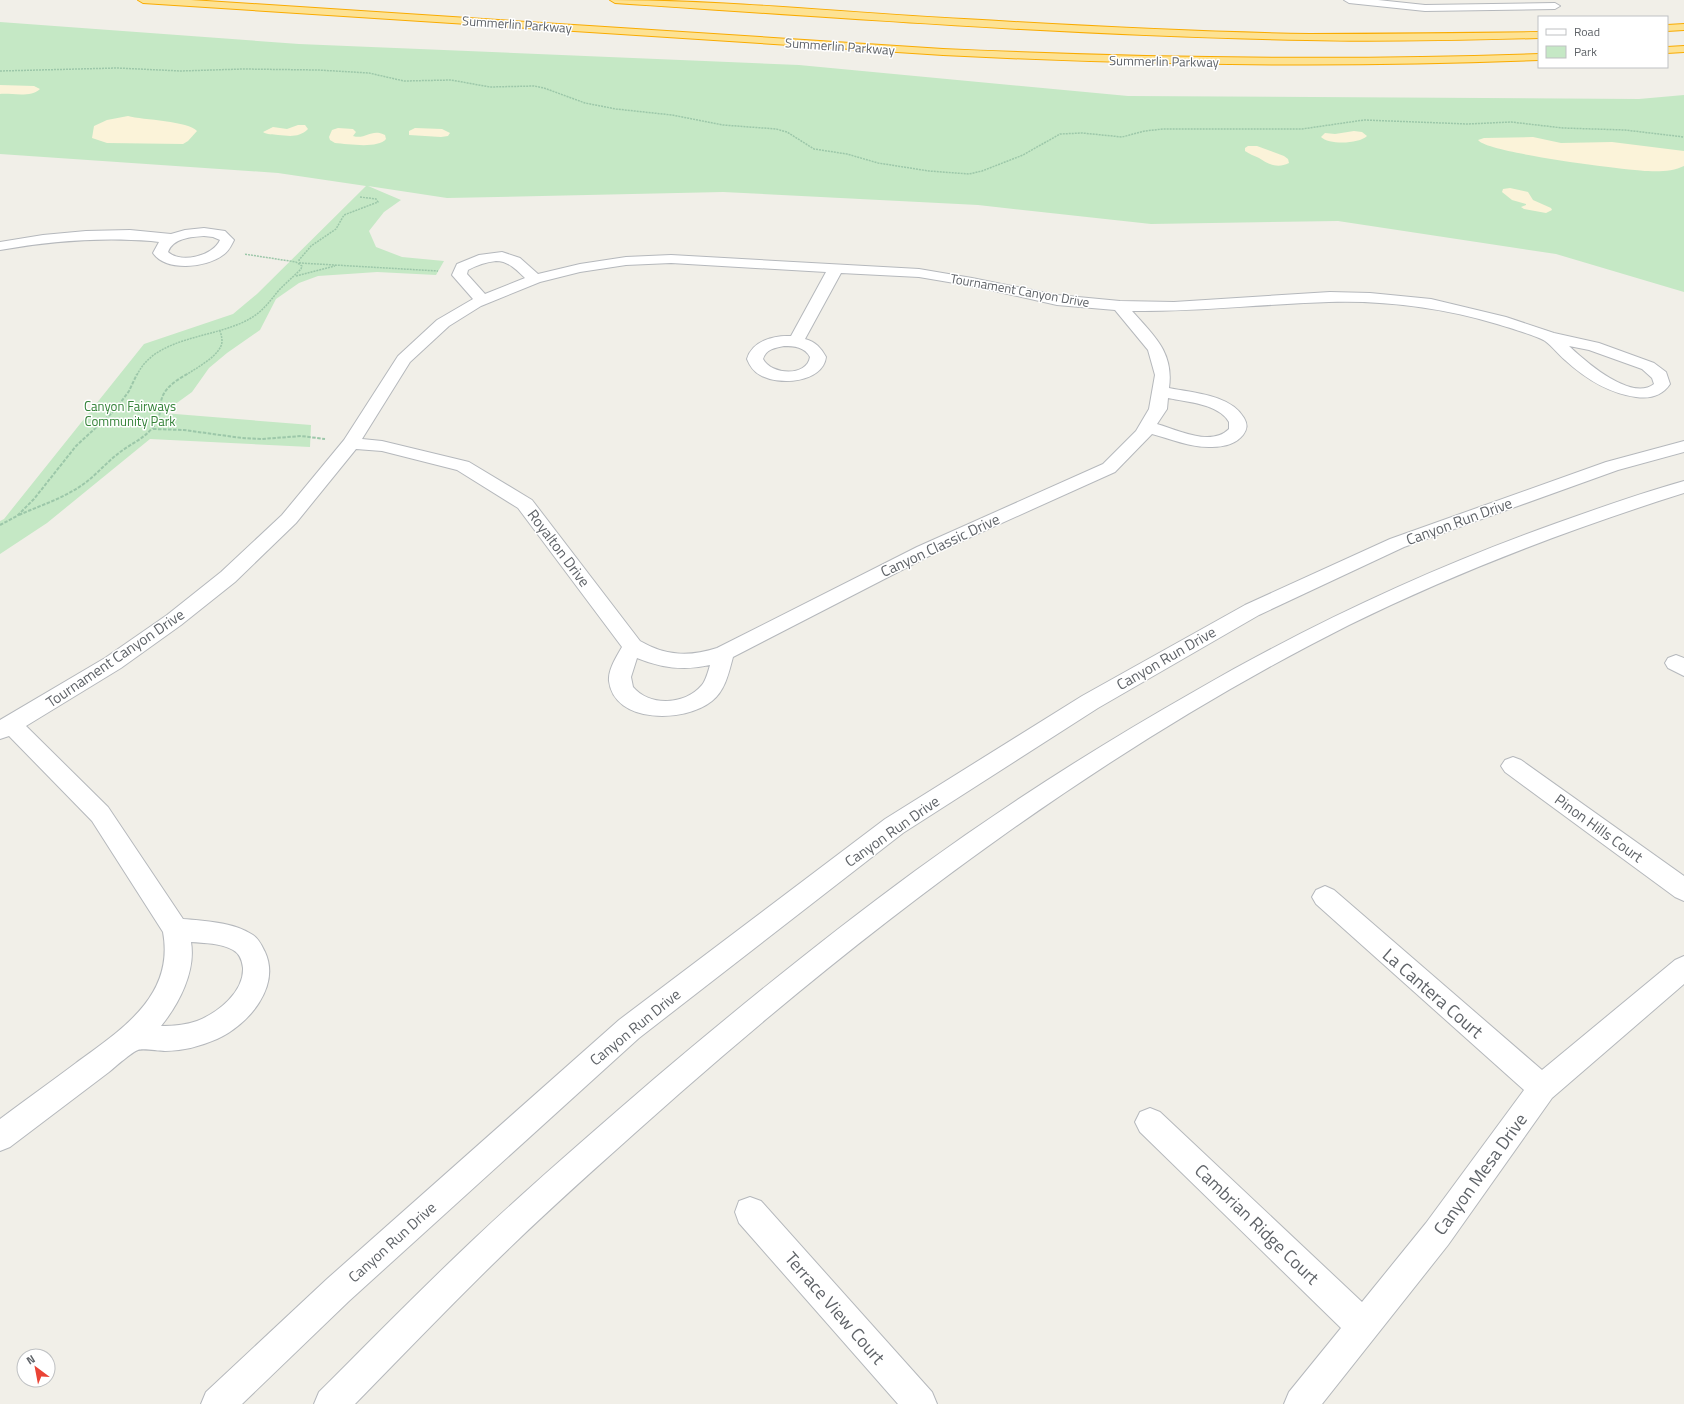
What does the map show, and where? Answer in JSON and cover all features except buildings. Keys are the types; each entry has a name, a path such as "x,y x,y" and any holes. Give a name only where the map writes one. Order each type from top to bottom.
{"highway":[{"name":"Summerlin Parkway","path":"143,0 935,52 1043,57 1279,62 1400,61 1538,57"},
{"name":"Summerlin Parkway","path":"615,0 1014,25 1186,34 1383,37 1538,35"},
{"path":"1668,28 1684,27"},
{"path":"1668,50 1684,49"}],"street":[{"path":"1349,0 1425,8 1555,6"},
{"path":"191,233 215,233 223,236 227,240 226,246 222,250 197,260 172,261 164,258 160,253 162,247 173,239 191,233"},
{"path":"0,246 28,240 81,234 146,235 173,239"},
{"path":"483,300 458,275 462,268 477,260 497,257 507,258 517,263 535,279"},
{"name":"Tournament Canyon Drive","path":"6,728 113,663 174,620 228,577 289,519 351,443 404,359 443,323 483,300 535,279 580,268 672,259 919,273 972,282 1057,300 1120,306 1174,307 1330,297 1370,298 1431,304 1500,320 1550,337 1592,346 1641,363 1659,374 1662,384 1658,389 1647,392 1631,392 1614,387 1596,376 1550,337"},
{"path":"796,342 836,268"},
{"name":"Canyon Classic Drive","path":"675,661 700,660 724,653 924,551 1109,468 1143,434 1158,409 1163,375 1156,349 1120,306"},
{"path":"1147,427 1206,442 1226,439 1238,431 1239,424 1237,419 1231,412 1222,406 1161,392"},
{"name":"Royalton Drive","path":"351,443 382,446 463,466 525,504 633,646 651,656 675,661"},
{"name":"Canyon Run Drive","path":"218,1404 338,1290 629,1029 894,826 1090,702 1252,610 1397,543 1612,466 1684,446"},
{"path":"331,1404 482,1253 700,1057 875,915 951,858 1024,807 1135,736 1247,670 1320,632 1460,568 1516,545 1606,512 1684,487"},
{"path":"633,646 620,676 622,688 627,695 635,701 656,708 679,707 691,703 705,695 714,683 724,653"},
{"path":"0,1137 133,1037 154,1015 161,1004 177,969 179,953 178,938 175,929 100,814 6,728"},
{"name":"Pinon Hills Court","path":"1513,766 1684,890"},
{"name":"La Cantera Court","path":"1324,898 1542,1088"},
{"path":"133,1037 176,1038 192,1036 207,1030 221,1023 234,1012 244,1001 252,988 256,976 256,964 246,945 231,937 175,929"},
{"name":"Canyon Mesa Drive","path":"1301,1404 1437,1234 1542,1088 1684,968"},
{"name":"Cambrian Ridge Court","path":"1150,1122 1363,1326"},
{"name":"Terrace View Court","path":"750,1212 920,1404"}],"path":[{"path":"0,71 118,68 181,71 243,69 318,70 369,73 404,81 451,80 490,87 534,86 585,102 616,109 672,115 723,125 776,129 787,132 814,149 847,154 878,163 929,171 969,174 982,171 1023,155 1054,136 1073,132 1122,137 1145,131 1162,129 1311,129 1350,121 1379,120 1468,124 1511,122 1563,128 1625,130 1684,137"},
{"path":"17,516 39,494 76,446 115,410 129,391 140,368 150,356 177,343 238,325 262,311 280,289 302,269 299,260 311,246 336,230 344,215 378,202 376,199 360,197"},
{"path":"222,250 300,263 342,264 459,272"},
{"path":"295,276 342,264"},
{"path":"0,525 17,516 62,497 84,484 115,455 143,438 153,429 161,415 161,395 170,385 217,352 222,342 220,331"},
{"path":"153,429 184,430 242,438 261,439 300,436 351,443"}],"green space":[{"name":"Canyon Fairways Community Park","path":"0,22 299,44 799,65 1128,96 1639,99 1684,95 1684,292 1556,254 1338,221 1151,224 978,205 723,192 447,198 368,186 401,200 384,212 369,231 376,247 402,257 444,261 436,275 377,272 318,276 299,283 276,299 260,330 227,353 209,368 192,392 163,413 311,425 310,447 150,439 47,523 0,554 0,521 4,519 144,344 233,314 257,294 366,186 278,173 0,154"}],"sand":[{"path":"0,85 34,86 40,89 36,92 27,94 0,94"},
{"path":"128,116 176,123 185,125 197,131 188,141 183,144 107,143 92,138 94,126 107,120"},
{"path":"298,125 305,125 308,129 301,134 294,136 266,134 263,132 273,127 287,129"},
{"path":"338,128 353,129 356,132 353,136 358,137 372,133 380,133 385,135 386,139 382,142 370,145 335,143 330,140 329,137 332,130"},
{"path":"415,128 442,129 450,133 448,136 441,137 409,135 409,131"},
{"path":"1354,131 1362,132 1367,136 1358,141 1351,142 1330,141 1321,137 1325,133 1335,134"},
{"path":"1533,137 1561,143 1612,142 1684,151 1684,166 1671,170 1657,171 1613,168 1505,150 1487,145 1478,140 1484,138"},
{"path":"1248,146 1257,146 1284,156 1288,159 1289,163 1281,166 1269,164 1245,151 1245,148"},
{"path":"1510,188 1528,192 1533,200 1551,208 1552,210 1546,213 1524,209 1521,207 1526,204 1512,200 1502,192 1503,189"}]}
